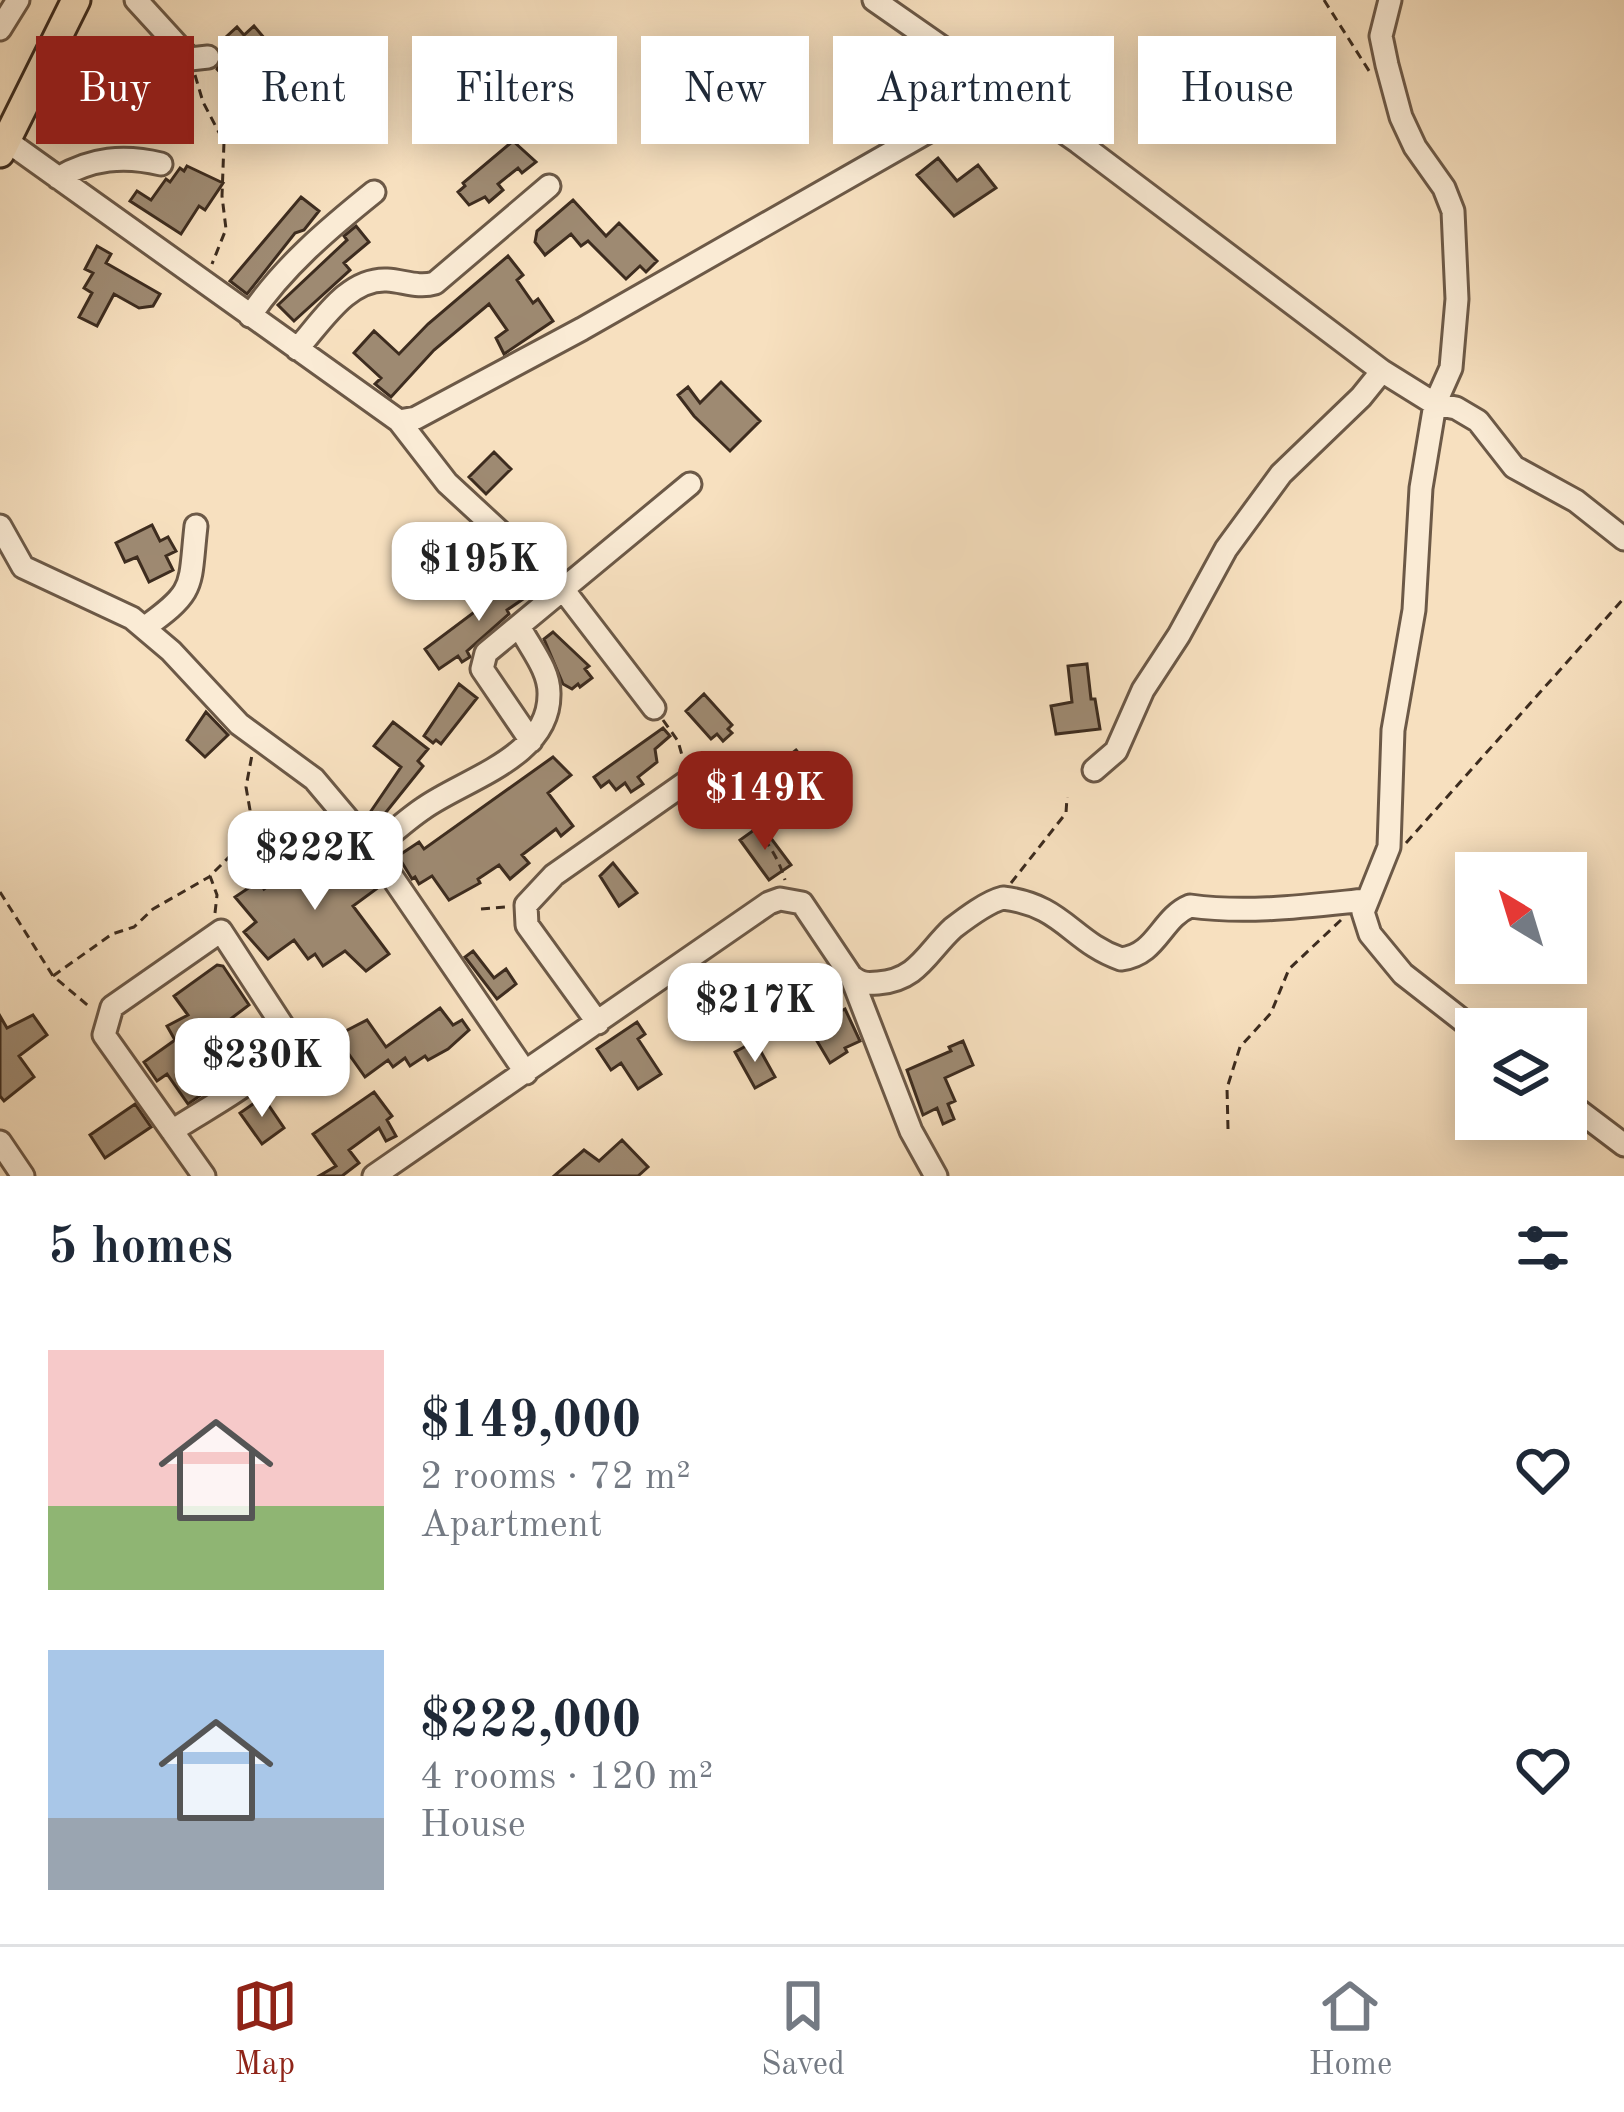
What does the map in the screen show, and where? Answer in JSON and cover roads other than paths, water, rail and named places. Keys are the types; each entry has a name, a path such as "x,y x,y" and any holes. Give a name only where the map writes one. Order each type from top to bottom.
{"main road":[{"path":"3,147 76,0"}],"street":[{"path":"0,29 18,0"},
{"path":"136,0 199,58"},
{"path":"874,0 926,36"},
{"path":"1390,0 1381,36 1394,97 1415,147 1444,188 1457,238 1450,368 1435,404 1421,488 1414,610 1393,730 1389,847 1366,899 1365,923 1382,952 1403,974 1455,1015"},
{"path":"399,421 416,418 582,329 904,144"},
{"path":"1078,144 1222,247 1382,371 1435,404 1456,408 1478,421 1514,467 1576,501 1624,538"},
{"path":"3,147 58,178 399,421 447,483 565,592 654,708"},
{"path":"58,178 78,166 127,156 161,164"},
{"path":"297,349 355,288 380,280 435,283 549,186"},
{"path":"250,316 323,233 374,192"},
{"path":"1094,770 1116,751 1143,690 1180,635 1226,550 1281,474 1361,398 1382,371"},
{"path":"531,741 482,669 486,653 690,484"},
{"path":"0,526 23,567 133,618 254,735 314,779 373,849 526,1073"},
{"path":"144,628 189,588 196,526"},
{"path":"0,574 23,567"},
{"path":"373,849 425,807 531,741 547,711 550,692 520,628"},
{"path":"598,1023 534,935 524,914 526,905 554,875 695,776"},
{"path":"374,1176 769,903 792,899 810,911 851,976 932,1173"},
{"path":"851,976 872,984 912,974 954,927 992,901 1013,899 1044,908 1092,945 1121,959 1145,950 1161,937 1174,916 1190,906 1281,908 1366,899"},
{"path":"172,1131 241,1091 273,1066 292,1040 221,931 112,1006 104,1035 172,1131 204,1176"},
{"path":"1587,1117 1624,1145"},
{"path":"0,1142 23,1176"},
{"path":"407,1154 415,1176"}]}
